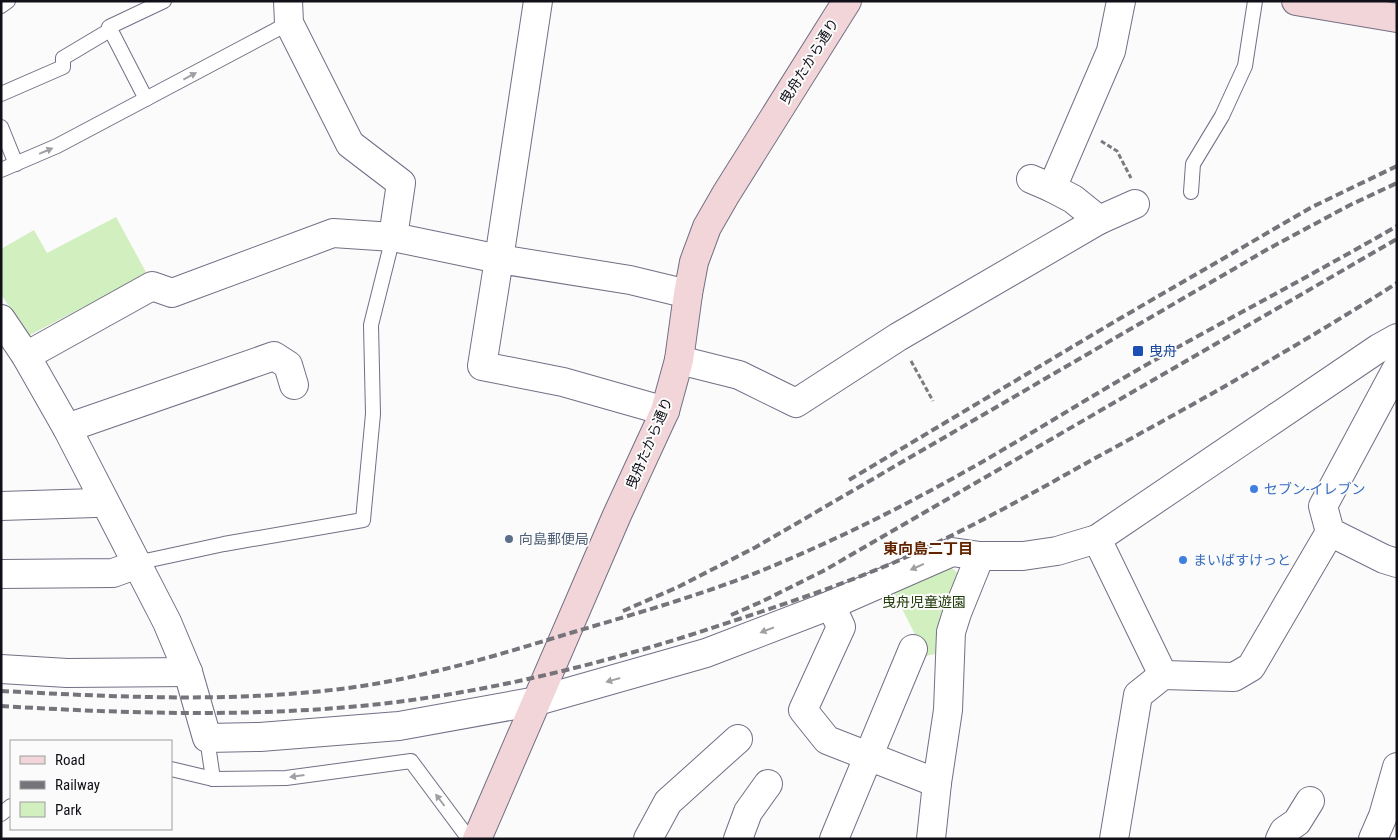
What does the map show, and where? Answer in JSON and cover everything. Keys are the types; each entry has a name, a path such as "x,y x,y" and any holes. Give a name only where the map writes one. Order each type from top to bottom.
{"street":[{"path":"538,1 482,366 563,382 665,411"},
{"name":"曳舟たから通り","path":"477,839 617,515 665,411 679,360 694,262 707,227 847,1"},
{"path":"1099,220 1073,199 1041,184 1078,128 1111,51 1121,1"},
{"path":"1296,1 1397,18"},
{"path":"289,12 350,144 401,183 394,237"},
{"path":"679,360 739,374 796,403 898,337 1099,220 1135,204"},
{"path":"26,356 152,286 172,293 334,233 394,237 498,259 630,280 688,294"},
{"path":"1,319 26,356 67,428 167,622 188,672 207,738 260,737 400,726 537,701 706,654 831,605 952,552 980,556 1023,556 1057,551 1097,539 1379,348 1397,338"},
{"path":"67,428 274,356 288,365 294,385"},
{"path":"1114,839 1138,695 1163,675 1234,677 1251,667 1330,532 1323,506 1397,368"},
{"path":"1,506 95,504 103,500"},
{"path":"1330,532 1397,564"},
{"path":"1097,539 1163,675"},
{"path":"931,839 948,710 951,632 980,556"},
{"path":"1,574 114,573 138,564"},
{"path":"831,605 841,627 803,710 827,740 937,782"},
{"path":"834,839 913,649"},
{"path":"1,669 67,673 188,672"},
{"path":"648,839 668,802 738,739"},
{"path":"1384,825 1397,767"},
{"path":"738,839 748,812 768,784"},
{"path":"1280,839 1284,831 1297,822 1310,801"}],"lane":[{"path":"1,6 8,1"},
{"path":"1,94 62,68 63,58 110,30 109,28 164,1"},
{"path":"1191,192 1193,164 1222,116 1245,66 1255,1"},
{"path":"1,170 57,146 146,99 289,12"},
{"path":"110,30 146,99"},
{"path":"1,127 16,164"},
{"path":"138,564 224,544 363,520 373,414 371,325 394,237"},
{"path":"207,738 213,778"},
{"path":"172,769 213,778 286,778 411,761 469,839"}],"path":[{"path":"1078,128 1118,151 1134,184 1135,204"},
{"path":"898,337 932,401"}],"green space":[{"path":"116,217 147,274 28,336 1,294 1,249 34,230 47,253"},
{"name":"曳舟児童遊園","path":"949,566 963,577 940,653 926,656 893,591"}],"railway":[{"path":"849,480 1119,319 1312,207 1397,166"},
{"path":"623,611 678,587 756,547 1268,249 1350,205 1397,183"},
{"path":"1,691 131,697 218,697 262,696 348,688 376,684 459,666 694,595 788,560 905,504 980,463 1146,365 1397,226"},
{"path":"731,615 825,570 1397,239"},
{"path":"1,706 199,713 298,711 348,707 441,696 484,688 570,669 655,646 758,613 836,585 893,563 946,539 1212,393 1397,283"}],"place":[{"name":"曳舟","path":"1138,351"},
{"name":"セブン-イレブン","path":"1254,489"},
{"name":"向島郵便局","path":"509,539"},
{"name":"まいばすけっと","path":"1183,560"}],"district":[{"name":"東向島二丁目","path":"928,549"}]}
